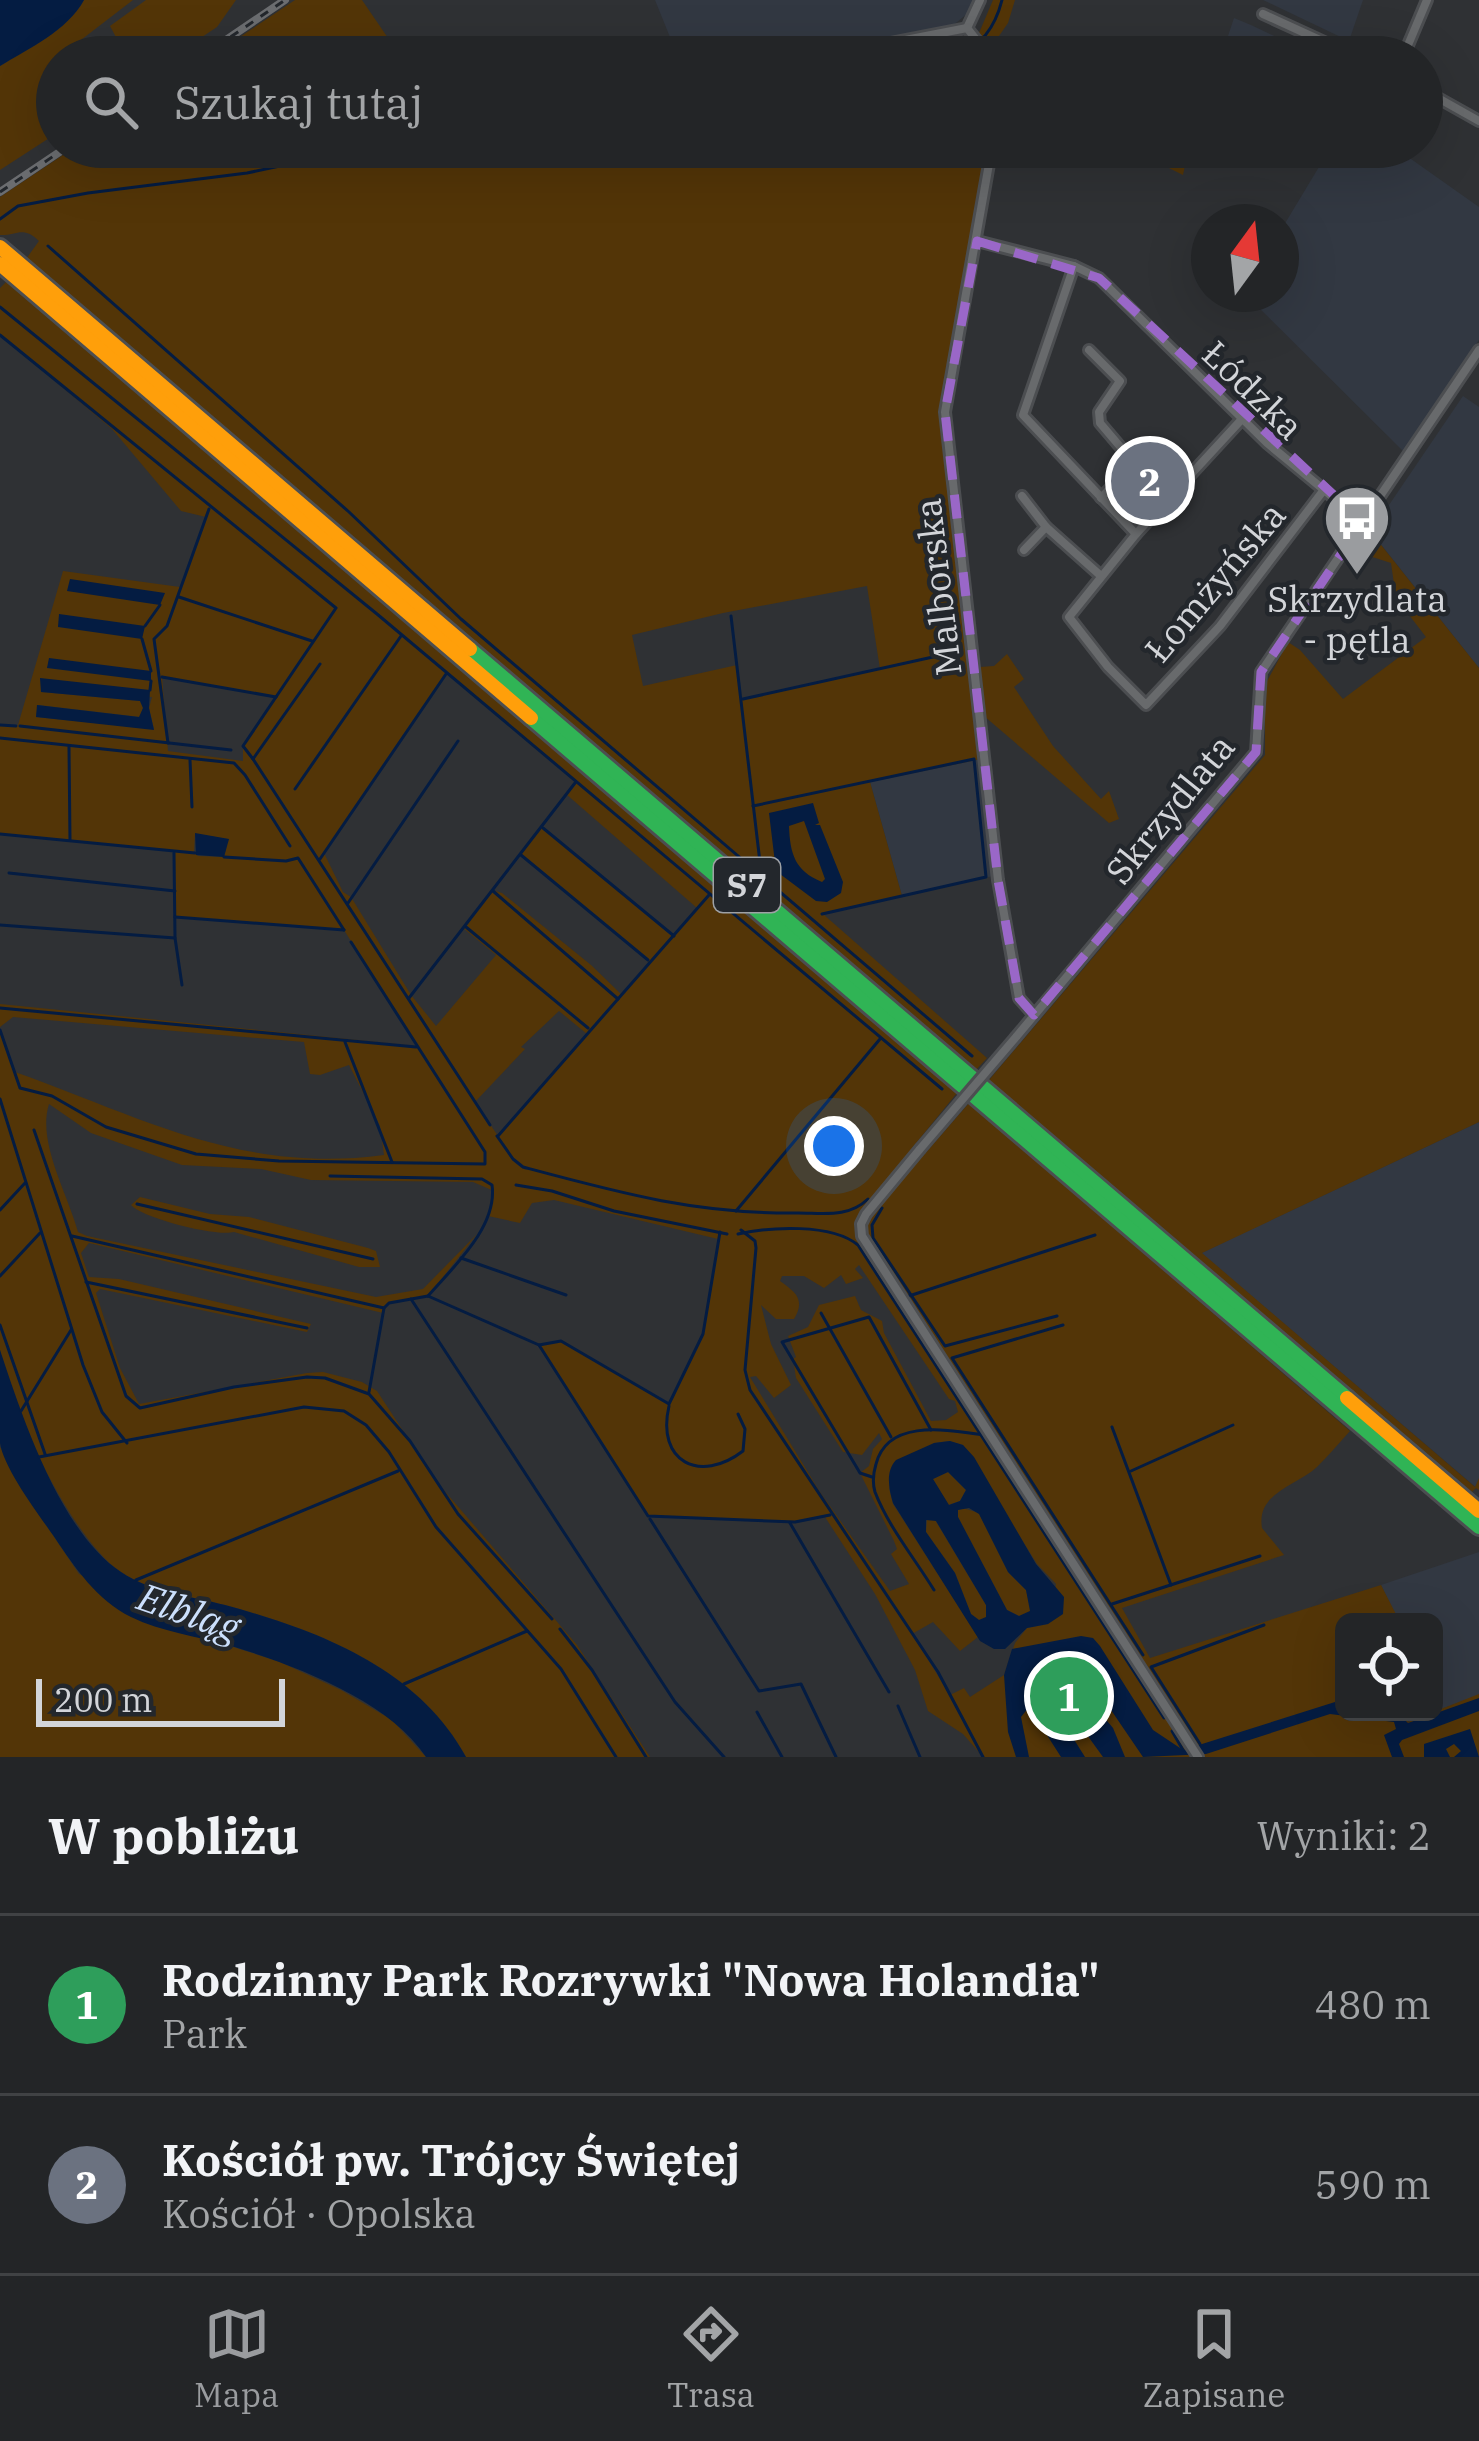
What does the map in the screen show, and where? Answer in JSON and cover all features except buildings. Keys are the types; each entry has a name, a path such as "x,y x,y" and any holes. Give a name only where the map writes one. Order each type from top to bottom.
{"highway":[{"name":"S7","path":"0,247 7,264 1479,1527"},
{"name":"S7","path":"7,264 1479,1510"}],"street":[{"path":"969,32 980,0"},
{"path":"1411,36 1427,0"},
{"path":"1263,14 1311,36"},
{"path":"969,32 972,36"},
{"path":"945,36 969,32"},
{"path":"1443,101 1479,121"},
{"name":"Malborska","path":"989,168 945,412 998,880 1019,998 1034,1016"},
{"name":"Łódzka","path":"977,241 1074,266 1099,278 1242,419 1363,522"},
{"path":"1074,266 1022,415 1136,534"},
{"path":"1089,350 1120,381 1099,412 1100,423 1134,463 1102,498"},
{"name":"Skrzydlata","path":"1196,1753 862,1236 861,1224 1256,752 1261,672 1479,350"},
{"path":"1022,496 1046,527 1101,576 1242,419"},
{"name":"Łomżyńska","path":"1101,576 1069,616 1146,706 1220,626 1324,491"},
{"path":"1024,550 1046,527"}],"highlighted area":[{"path":"977,241 1099,278 1363,522 1261,672 1256,752 1034,1015 1019,998 998,880 945,412"}],"shaded area":[{"path":"84,0 133,0 86,36 49,36"},
{"path":"146,0 236,0 217,27 204,36 115,36 110,26"},
{"path":"295,0 362,0 387,36 241,36"},
{"path":"655,0 974,0 968,13 951,27 902,36 670,36"},
{"path":"993,0 1015,0 999,36 979,33"},
{"path":"1263,0 1363,0 1351,36 1339,36"},
{"path":"1234,18 1274,36 1228,36"},
{"path":"35,45 36,147 0,170 0,66"},
{"path":"44,168 983,168 942,412 981,759 870,782 902,896 823,914 987,1058 976,1070 26,259 39,241 24,232 0,235 0,197","holes":["867,586 880,669 742,699 737,665 643,686 632,635"]},
{"path":"1318,168 1424,168 1479,207 1479,340 1403,451 1263,312 1299,312 1297,204"},
{"path":"6,282 957,1093 912,1148 923,1156 969,1103 1350,1431 1317,1467 1265,1506 1262,1528 1284,1555 1122,1608 1150,1658 1381,1585 1395,1613 1335,1613 1335,1721 1443,1721 1443,1708 1479,1694 1479,1757 983,1757 963,1734 928,1711 915,1670 875,1594 825,1517 795,1522 648,1516 539,1345 561,1341 670,1404 703,1334 718,1239 554,1200 532,1203 520,1223 488,1216 494,1191 473,1182 311,1180 261,1169 182,1165 91,1133 49,1104 50,1151 78,1232 87,1236 376,1297 423,1289 477,1234 428,1296 389,1303 383,1313 89,1243 81,1253 89,1277 119,1279 311,1324 307,1332 100,1289 96,1293 120,1368 139,1404 323,1372 377,1391 436,1481 577,1645 650,1757 466,1757 421,1699 362,1657 260,1615 145,1585 102,1556 46,1471 16,1405 0,1350 0,1030 15,1072 194,1138 284,1157 332,1159 384,1155 380,1126 349,1065 310,1074 304,1042 13,1017 0,1027 0,1004 417,1046 344,930 175,917 174,851 0,834 0,725 18,725 63,571 180,587 206,517 181,511 112,429 0,335 0,288","holes":["447,673 575,781 566,794 697,908 673,935 541,827 520,854 649,962 622,995 502,893 492,890 463,928 496,955 436,1026 411,995 351,897 343,892 324,853","162,677 275,697 243,746 243,761 168,751","41,692 152,697 149,708 154,729 36,717 38,705 140,717 143,708 140,701","195,834 228,839 224,857 194,852","559,1011 587,1034 498,1136 475,1102 525,1049 521,1047","859,1265 949,1399 955,1401 958,1412 946,1420 931,1421 882,1321 861,1310 855,1296 819,1305 808,1327 788,1336 796,1357 796,1378 843,1452 862,1455 879,1433 882,1439 873,1449 869,1466 860,1473 894,1541 897,1549 891,1554 909,1584 890,1591 820,1492 750,1377 756,1376 774,1398 791,1385 771,1344 761,1305 776,1319 794,1319 799,1301 780,1281 782,1276 804,1276 824,1288 841,1275 846,1284 863,1278 855,1269","934,1443 963,1445 1037,1564 1056,1584 1048,1624 1027,1628 1015,1643 1004,1675 970,1697 964,1688 950,1695 912,1634 933,1622 960,1651 978,1637 893,1504 889,1488"]},
{"path":"1463,396 1479,407 1479,668 1368,528 1386,501 1389,505"},
{"path":"1366,526 1479,668 1479,1122 1202,1253 1475,1487 1479,1478 1479,1490 1472,1492 989,1080 1265,755 1265,685 1288,642 1343,699 1426,637 1396,598 1391,563 1357,552 1356,543"},
{"path":"1007,654 1024,679 1014,687 1053,746 1101,799 1109,791 1119,819 1109,823 984,716 980,667 994,666"},
{"path":"981,759 993,876 902,896 870,782"},
{"path":"1479,1122 1479,1490 1201,1253"},
{"path":"140,1197 210,1214 249,1217 368,1248 376,1251 380,1267 359,1267 234,1232 164,1221 131,1205"},
{"path":"0,1447 79,1574 224,1644 280,1662 341,1690 392,1720 426,1757 0,1757"},
{"path":"948,1472 966,1490 960,1501 948,1505 933,1479"},
{"path":"963,1508 979,1513 1008,1572 1026,1590 1031,1611 1019,1616 1007,1610 958,1517"},
{"path":"927,1520 935,1520 986,1605 987,1617 979,1620 971,1614 955,1573 926,1532"},
{"path":"1479,1552 1479,1695 1443,1709 1443,1613 1395,1613 1381,1585"}],"water":[{"path":"0,0 84,0 58,30 36,36 36,44 0,66"},
{"path":"70,579 165,593 160,605 67,591"},
{"path":"59,614 145,626 142,639 58,627"},
{"path":"49,658 151,671 151,681 47,668"},
{"path":"40,678 150,690 154,730 36,717 37,705 139,717 143,708 140,701 41,692"},
{"path":"813,803 819,823 815,825 820,825 843,882 841,893 827,902 816,901 776,871 769,813","holes":["804,821 825,879 813,878 800,867 789,826"]},
{"path":"195,833 229,839 224,857 196,855"},
{"name":"Elbląg","path":"0,1350 46,1471 79,1530 99,1554 145,1585 260,1615 362,1657 421,1699 466,1757 426,1757 388,1718 337,1687 253,1653 143,1622 108,1602 71,1561 8,1466 0,1443"},
{"path":"934,1443 963,1445 974,1457 1036,1564 1064,1597 1063,1614 1048,1624 1027,1628 1005,1649 980,1641 893,1503 889,1481 896,1460","holes":["948,1472 966,1490 960,1501 949,1505 933,1479","969,1508 979,1514 1008,1572 1026,1590 1030,1611 1019,1616 1007,1610 958,1510","926,1520 936,1521 986,1605 986,1617 979,1620 971,1614 955,1573 926,1532"]},
{"path":"1093,1638 1153,1730 1183,1750 1335,1702 1335,1715 1206,1754 1143,1757 1081,1666 1061,1662 1045,1671 1042,1689 1085,1757 1061,1757 1029,1707 1021,1717 1029,1757 1016,1757 1008,1732 1004,1675 1012,1649"},
{"path":"1073,1680 1113,1728 1125,1757 1103,1757 1056,1692 1064,1681"},
{"path":"1479,1698 1479,1711 1402,1740 1404,1757 1392,1757 1384,1735 1396,1729 1394,1722 1386,1721 1443,1721 1443,1711"},
{"path":"1470,1729 1479,1757 1454,1757 1461,1751 1454,1744 1446,1749 1450,1757 1424,1757 1424,1744"}],"waterway":[{"path":"985,36 1002,0"},
{"path":"0,219 18,206 271,168"},
{"path":"48,246 349,512 461,619 972,1056"},
{"path":"0,307 377,614 942,1089"},
{"path":"0,335 336,608 243,746 490,1125"},
{"path":"168,743 154,639 167,626 209,509"},
{"path":"179,597 312,641"},
{"path":"145,626 160,605"},
{"path":"731,616 761,871"},
{"path":"295,789 401,636"},
{"path":"142,639 151,671"},
{"path":"743,699 960,651"},
{"path":"253,759 320,664"},
{"path":"320,859 446,674"},
{"path":"162,677 276,697"},
{"path":"150,690 151,681"},
{"path":"0,725 16,726"},
{"path":"20,726 231,750"},
{"path":"0,738 234,763 290,846"},
{"path":"348,903 458,741"},
{"path":"69,747 70,840"},
{"path":"753,806 974,759 986,877 822,914"},
{"path":"190,760 192,807"},
{"path":"409,998 575,783"},
{"path":"543,828 674,936"},
{"path":"0,834 195,853"},
{"path":"174,853 175,938 182,985"},
{"path":"521,855 648,960"},
{"path":"224,857 298,858 344,930"},
{"path":"9,873 175,891"},
{"path":"493,891 618,999"},
{"path":"498,1136 709,895"},
{"path":"175,917 344,930"},
{"path":"0,925 175,938"},
{"path":"466,927 588,1028"},
{"path":"0,1030 20,1088 52,1096 106,1127 196,1154 279,1161 485,1164 485,1152 351,942"},
{"path":"0,1008 416,1047"},
{"path":"736,1211 880,1039"},
{"path":"345,1042 392,1162"},
{"path":"0,1099 83,1365 102,1412 127,1443"},
{"path":"34,1130 126,1396 140,1408 307,1377 325,1378 369,1394 410,1441 458,1514 552,1619"},
{"path":"497,1136 523,1167 659,1200 726,1210 826,1214 844,1212 868,1199"},
{"path":"330,1176 482,1179 492,1185 492,1201 481,1231 428,1296"},
{"path":"0,1210 25,1183"},
{"path":"516,1185 727,1234"},
{"path":"137,1204 373,1259"},
{"path":"882,1208 872,1225 873,1238 945,1346 1057,1316"},
{"path":"741,1230 755,1241 756,1248 745,1370 750,1390 938,1672 983,1757"},
{"path":"738,1234 817,1230 858,1245 1164,1718"},
{"path":"720,1232 703,1334 669,1404 561,1341 539,1345 648,1516 795,1522 830,1515"},
{"path":"0,1276 40,1233"},
{"path":"909,1296 1095,1235"},
{"path":"72,1236 384,1308"},
{"path":"461,1258 566,1295"},
{"path":"86,1282 307,1328"},
{"path":"369,1392 384,1308 389,1303 428,1296 539,1345"},
{"path":"411,1299 675,1702 724,1757"},
{"path":"821,1313 891,1437"},
{"path":"872,1477 860,1473 782,1342 869,1317 931,1430"},
{"path":"0,1325 45,1454"},
{"path":"1063,1325 952,1358 1143,1655"},
{"path":"21,1411 71,1330"},
{"path":"669,1406 667,1425 675,1454 697,1466 727,1461 743,1451 745,1429 738,1414"},
{"path":"39,1457 304,1407 344,1411 366,1425 389,1452 436,1527 561,1669 616,1757"},
{"path":"1131,1471 1233,1425"},
{"path":"1112,1427 1171,1585"},
{"path":"934,1590 880,1505 873,1485 876,1464 883,1449 906,1433 937,1430 984,1435"},
{"name":"Elbląg","path":"136,1580 398,1471"},
{"path":"650,1519 759,1691 801,1684 836,1757"},
{"path":"790,1523 889,1692"},
{"path":"1112,1604 1260,1556"},
{"path":"1200,1744 1151,1667 1264,1625"},
{"path":"560,1629 592,1670 646,1757"},
{"path":"404,1684 527,1631"},
{"path":"898,1706 920,1757"},
{"path":"757,1712 782,1757"},
{"path":"1172,1731 1183,1750"}],"railway":[{"path":"232,36 285,0"},
{"path":"0,192 36,168"}],"traffic: fast":[{"path":"470,649 1347,1398"},
{"path":"531,718 1479,1527"}],"traffic: slow":[{"path":"0,247 470,649"},
{"path":"0,264 531,718"},
{"path":"1347,1398 1479,1511"}],"place":[{"name":"Kościół pw. Trójcy Świętej","path":"1150,481"},
{"name":"Skrzydlata - pętla","path":"1357,577"},
{"name":"Rodzinny Park Rozrywki \"Nowa Holandia\"","path":"1069,1696"}]}
